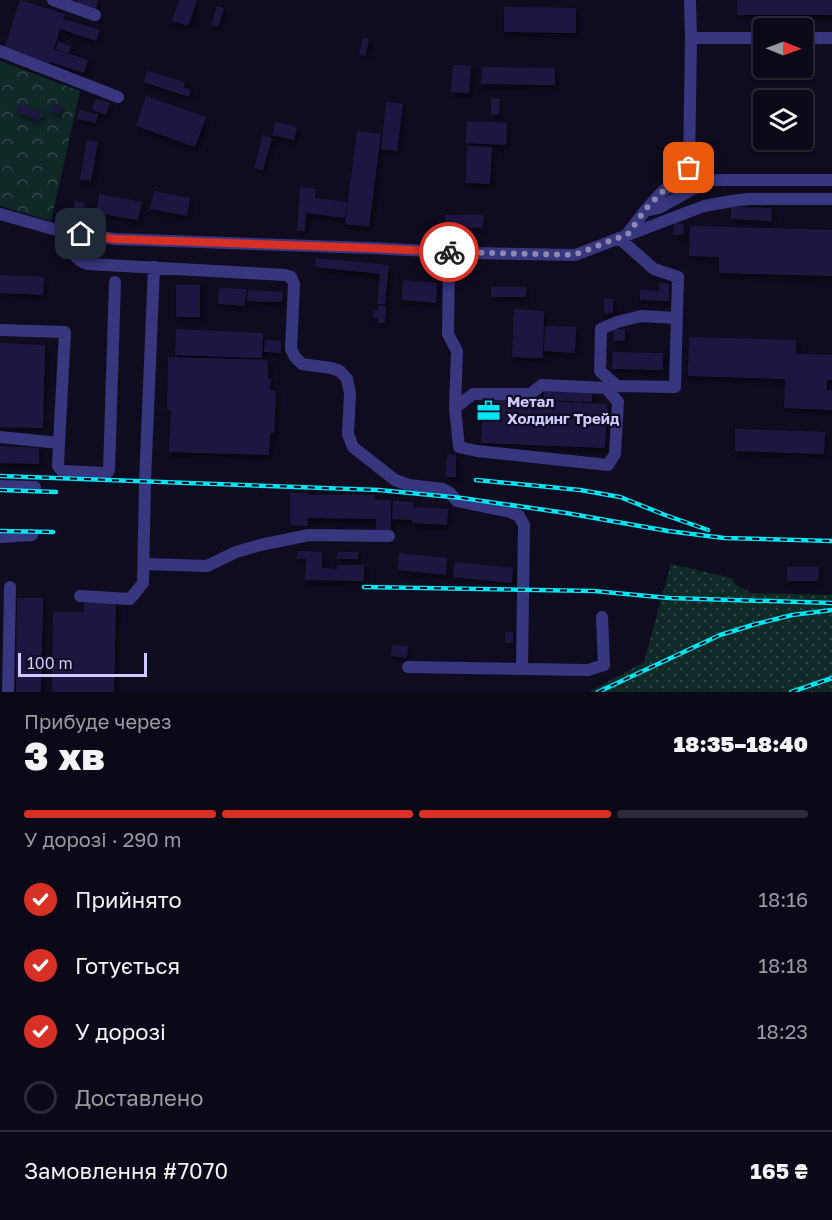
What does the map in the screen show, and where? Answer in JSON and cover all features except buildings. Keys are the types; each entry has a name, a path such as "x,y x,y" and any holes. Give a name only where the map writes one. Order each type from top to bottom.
{"street":[{"path":"53,0 94,15"},
{"path":"624,236 659,195 689,168 690,0"},
{"path":"691,38 753,38"},
{"path":"813,38 832,38"},
{"path":"0,51 118,96"},
{"path":"645,210 659,208 709,180 832,180"},
{"path":"0,214 64,232 115,239 574,255 704,206 759,199 832,199"},
{"path":"64,232 70,249 81,262 88,264 285,274 291,277 294,284 291,349 302,364 332,368 340,371 347,379 350,393 348,434 353,447 395,480 409,485 443,489 457,501 519,516 524,525 523,670"},
{"path":"624,236 654,269 678,277 675,387 617,386 600,371 601,329 640,316 676,318"},
{"path":"448,252 448,334 457,351 455,408 459,447 477,451 608,465 615,454 618,402 606,388 542,385 530,394 473,394 455,408"},
{"path":"80,596 130,598 143,583 154,267"},
{"path":"0,330 65,332 58,466 62,471 107,473 109,470 115,282"},
{"path":"0,437 59,443"},
{"path":"0,486 35,487"},
{"path":"0,537 32,535"},
{"path":"144,564 207,566 236,552 309,535 389,536"},
{"path":"8,692 10,587"},
{"path":"408,667 588,670 604,665 602,617"}],"green space":[{"path":"0,61 80,91 51,221 0,206"},
{"path":"671,564 732,578 736,585 751,593 832,595 832,692 589,692 644,662"}],"railway":[{"path":"0,476 379,490 462,498 724,538 832,541"},
{"path":"476,480 580,490 620,497 708,530"},
{"path":"0,490 56,492"},
{"path":"0,531 53,532"},
{"path":"364,587 594,591 669,598 832,603"},
{"path":"598,692 720,635 792,615 832,610"},
{"path":"791,692 832,678"}],"way so far":[{"path":"449,252 574,255 628,234 645,210 689,168"}],"place":[{"name":"Метал Холдинг Трейд","path":"489,410"}],"route":[{"path":"81,234 115,239 449,252"}]}
